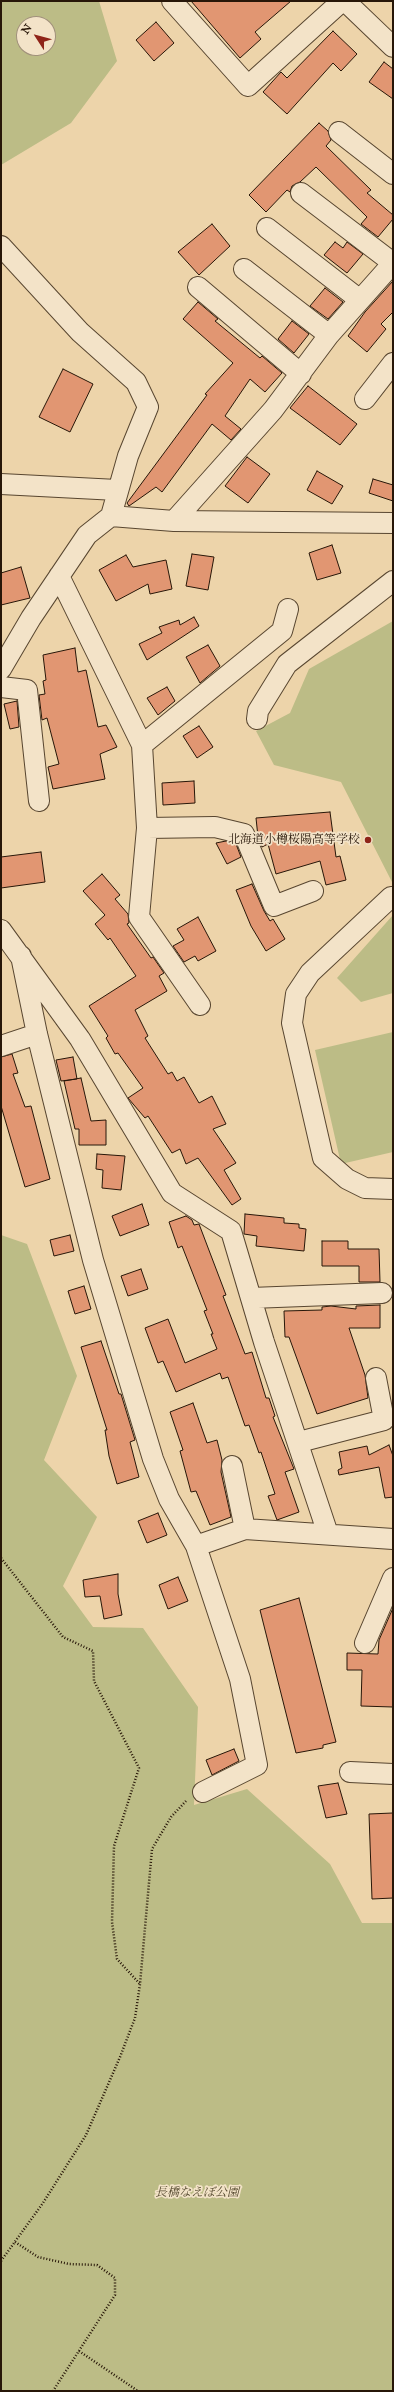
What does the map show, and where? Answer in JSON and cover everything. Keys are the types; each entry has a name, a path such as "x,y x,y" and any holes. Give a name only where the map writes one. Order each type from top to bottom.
{"street":[{"path":"172,1 248,86 343,1 393,47"},
{"path":"339,132 393,174"},
{"path":"174,521 272,410 301,374 329,335 393,263 301,193"},
{"path":"267,228 360,300"},
{"path":"1,246 80,332 136,382 148,407 128,456 117,490 111,516 87,535 31,618 1,669"},
{"path":"244,269 329,335"},
{"path":"198,287 301,374"},
{"path":"365,399 393,363"},
{"path":"1,484 117,490"},
{"path":"111,516 174,521 393,523"},
{"path":"59,576 142,745 147,828 139,917 200,1005"},
{"path":"257,719 258,711 287,664 393,582"},
{"path":"142,745 282,631 288,609"},
{"path":"1,687 27,690 38,801"},
{"path":"147,828 215,827 244,834 274,906 313,891"},
{"path":"392,897 310,973 296,994 292,1023 323,1158 347,1179 365,1188 393,1189"},
{"path":"1,930 80,1039 172,1193 231,1231 251,1298 328,1534"},
{"path":"21,956 37,1034 93,1260 153,1459 169,1499 196,1546 240,1679 257,1765 203,1792"},
{"path":"1,1046 37,1034"},
{"path":"251,1298 382,1293"},
{"path":"299,1442 384,1420 376,1378"},
{"path":"232,1466 245,1529"},
{"path":"196,1546 245,1529 393,1539"},
{"path":"365,1643 393,1578"},
{"path":"350,1772 393,1774"}],"path":[{"path":"1,1558 63,1637 93,1651 94,1681 139,1768 114,1846 112,1922 118,1959 140,1984"},
{"path":"1,2261 86,2135 135,2018 140,1984 152,1849 171,1817 183,1803 203,1792"},
{"path":"14,2242 38,2257 69,2264 97,2265 115,2278 115,2295 53,2391"},
{"path":"79,2351 138,2391"}],"green space":[{"path":"1,1 99,1 117,61 71,123 1,165"},
{"path":"393,621 393,884 341,782 274,765 256,731 290,713 309,669"},
{"path":"393,915 393,993 361,1002 337,978"},
{"path":"393,1032 393,1152 341,1164 315,1050"},
{"name":"長橋なえぼ公園","path":"1,1235 27,1244 77,1376 44,1460 97,1517 63,1586 93,1627 143,1628 198,1707 194,1805 247,1789 330,1864 362,1923 393,1923 393,2391 1,2391"}],"building":[{"path":"191,1 291,1 255,32 261,39 240,58"},
{"path":"156,22 174,43 154,61 136,40"},
{"path":"333,31 357,54 341,71 333,63 287,114 263,92 281,72 287,78"},
{"path":"384,62 393,69 393,99 369,82"},
{"path":"319,123 328,131 331,140 326,146 371,190 367,193 393,215 393,219 378,237 361,224 367,217 316,167 300,182 292,186 290,192 287,190 266,212 249,195"},
{"path":"212,224 230,246 199,275 178,252"},
{"path":"335,242 343,248 347,242 363,254 347,273 324,255"},
{"path":"393,281 393,312 381,324 386,329 367,352 348,336 365,312"},
{"path":"325,288 343,302 328,319 310,306"},
{"path":"198,302 218,319 215,321 260,358 262,356 282,373 265,392 250,379 225,416 241,429 231,440 212,424 162,492 156,487 129,506 127,503 207,395 205,394 233,363 183,319"},
{"path":"292,321 309,334 294,353 278,339"},
{"path":"63,369 93,384 70,432 39,417"},
{"path":"308,386 357,424 340,445 290,408"},
{"path":"247,457 270,474 248,503 225,486"},
{"path":"317,471 343,486 332,504 307,490"},
{"path":"373,479 393,485 393,501 369,493"},
{"path":"332,545 341,573 317,580 309,553"},
{"path":"192,554 214,557 208,590 186,586"},
{"path":"126,555 133,567 166,560 172,589 150,594 148,584 116,601 99,570"},
{"path":"21,567 30,598 1,605 1,573"},
{"path":"194,617 199,626 147,660 139,644 162,633 159,627 179,620 180,625"},
{"path":"208,645 220,666 200,683 186,657"},
{"path":"75,648 78,672 86,670 98,727 106,725 117,747 100,754 105,779 53,789 48,767 59,764 47,718 42,720 39,695 45,694 43,681 46,680 43,655"},
{"path":"167,687 175,701 158,715 147,698"},
{"path":"17,701 19,727 10,729 4,704"},
{"path":"199,726 213,747 197,758 183,736"},
{"path":"194,781 195,803 163,805 162,783"},
{"path":"330,812 336,857 340,856 346,880 326,885 320,861 276,874 268,844 262,847 258,837 256,818"},
{"path":"226,841 236,844 241,857 227,864 216,843"},
{"path":"41,852 45,882 1,888 1,857"},
{"path":"102,874 120,895 115,899 128,914 129,923 127,924 151,958 153,957 164,973 159,976 167,991 135,1010 148,1036 145,1038 168,1074 172,1072 177,1081 184,1077 199,1103 212,1096 226,1124 213,1129 236,1163 224,1170 241,1199 232,1205 198,1158 186,1164 180,1149 172,1153 148,1116 145,1118 128,1098 143,1088 118,1053 115,1054 106,1038 108,1036 89,1006 136,976 110,938 108,940 95,924 105,915 83,891"},
{"path":"252,884 270,921 273,919 285,939 266,951 251,926 236,890"},
{"path":"198,917 216,951 198,961 195,956 184,962 173,946 184,940 177,929"},
{"path":"12,1054 18,1073 13,1074 25,1107 31,1106 50,1179 25,1187 1,1106 1,1057"},
{"path":"73,1057 77,1079 61,1081 56,1060"},
{"path":"81,1078 91,1121 106,1120 106,1145 79,1145 79,1129 75,1129 64,1081"},
{"path":"97,1154 125,1156 121,1190 102,1188 103,1170 96,1169"},
{"path":"142,1204 149,1225 120,1236 112,1216"},
{"path":"245,1214 284,1218 284,1223 299,1224 299,1228 306,1229 304,1251 256,1246 257,1236 244,1234"},
{"path":"186,1216 192,1220 194,1225 199,1224 226,1295 223,1296 245,1354 252,1352 266,1398 269,1398 275,1416 273,1417 294,1469 285,1472 299,1512 277,1520 268,1496 275,1494 261,1452 259,1453 249,1425 245,1426 228,1377 222,1379 220,1373 176,1392 163,1361 158,1363 145,1328 168,1319 185,1363 217,1349 204,1311 207,1310 182,1246 178,1248 169,1222"},
{"path":"70,1235 74,1251 54,1256 50,1240"},
{"path":"322,1241 348,1241 348,1249 379,1249 380,1282 359,1282 359,1266 322,1266"},
{"path":"141,1269 148,1289 128,1296 121,1276"},
{"path":"84,1286 91,1309 75,1314 68,1291"},
{"path":"380,1305 380,1328 349,1328 365,1375 368,1398 317,1414 289,1337 285,1337 284,1311 322,1310 322,1307 331,1306 356,1309 356,1306"},
{"path":"101,1341 119,1394 121,1394 135,1440 130,1442 139,1477 117,1484 109,1456 105,1430 107,1430 81,1347"},
{"path":"193,1403 207,1443 217,1440 222,1460 221,1472 231,1517 210,1525 196,1491 191,1492 180,1451 183,1450 170,1412"},
{"path":"389,1445 393,1456 393,1497 385,1498 379,1467 339,1475 338,1470 342,1468 339,1452 367,1446 369,1455"},
{"path":"158,1513 167,1535 147,1543 138,1521"},
{"path":"118,1574 118,1594 122,1615 104,1619 100,1596 85,1597 83,1580"},
{"path":"178,1577 188,1601 168,1609 159,1585"},
{"path":"299,1598 336,1742 323,1745 323,1748 296,1753 260,1610"},
{"path":"393,1608 393,1707 361,1706 362,1670 347,1670 347,1653 378,1654 379,1640"},
{"path":"234,1749 239,1761 212,1775 206,1760"},
{"path":"338,1783 347,1814 326,1818 318,1786"},
{"path":"393,1813 393,1898 372,1899 369,1814"}],"place":[{"name":"北海道小樽桜陽高等学校","path":"368,840"}]}
